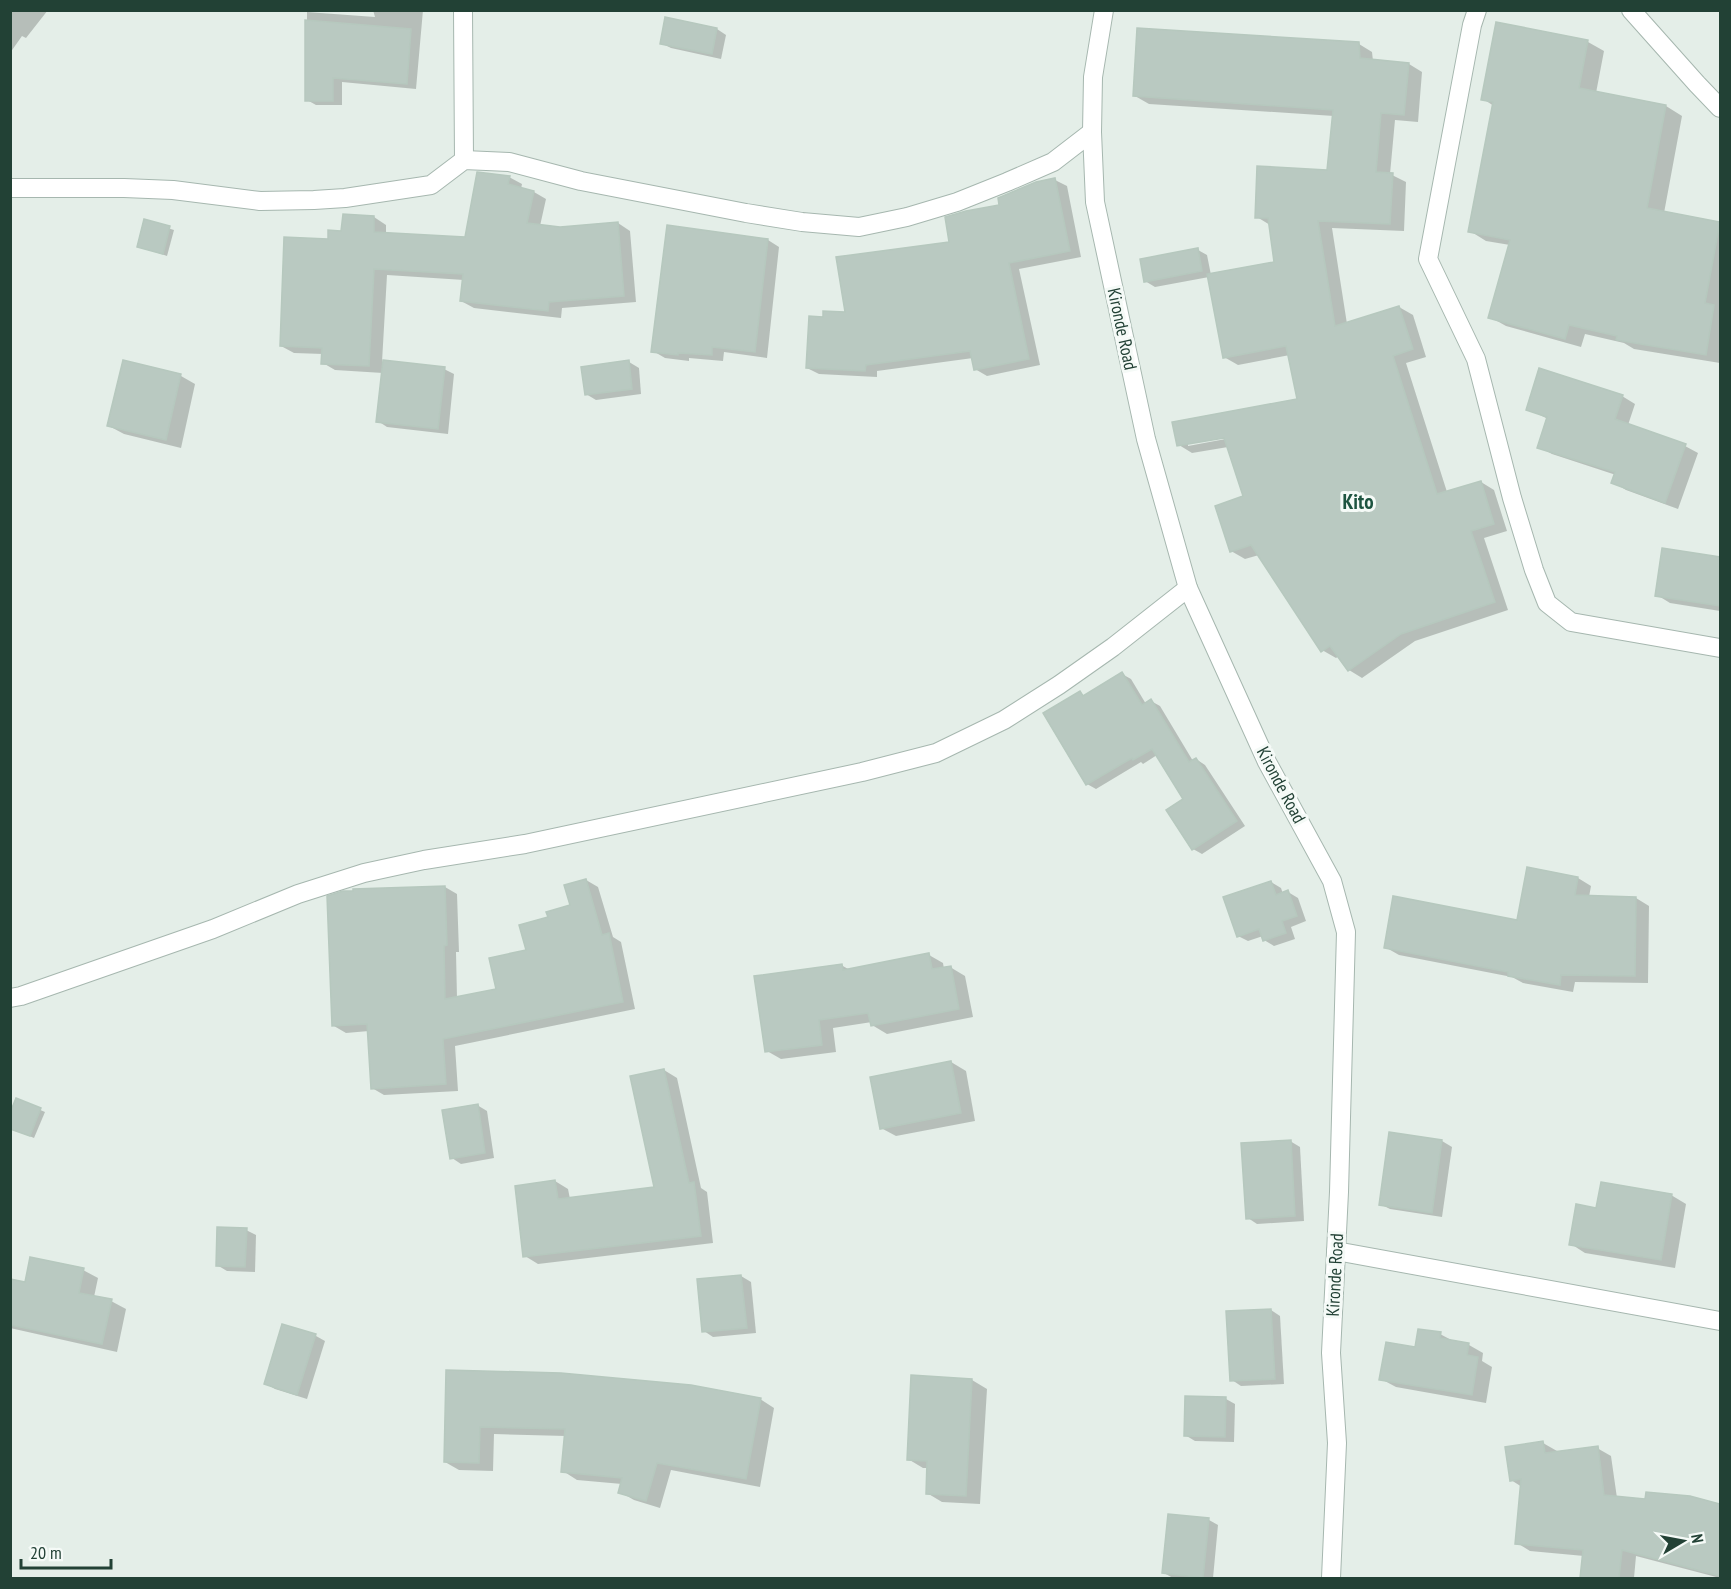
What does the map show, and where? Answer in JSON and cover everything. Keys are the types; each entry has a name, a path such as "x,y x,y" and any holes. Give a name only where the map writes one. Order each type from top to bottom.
{"street":[{"path":"463,10 464,160"},
{"name":"Kironde Road","path":"1104,10 1093,77 1092,132 1095,202 1146,439 1188,588 1267,762 1332,881 1346,932 1331,1353 1337,1443 1331,1578"},
{"path":"1477,10 1472,25 1428,259 1476,360 1512,498 1534,570 1547,603 1571,622 1720,648"},
{"path":"1631,10 1720,108"},
{"path":"10,188 134,188 172,190 260,201 314,200 345,198 431,184 464,160 509,162 581,181 746,213 802,222 859,227 907,217 957,202 1008,182 1053,162 1092,132"},
{"path":"10,998 213,929 298,894 364,873 525,843 862,772 936,753 1004,720 1059,685 1113,647 1188,588"},
{"path":"1336,1251 1720,1321"}],"building":[{"path":"665,17 717,28 712,54 660,44"},
{"path":"305,20 411,29 407,84 333,78 333,101 305,101"},
{"path":"1496,22 1588,40 1579,88 1666,105 1647,208 1720,222 1705,303 1714,305 1706,355 1616,340 1617,336 1569,325 1565,339 1488,318 1510,240 1468,232 1493,102 1481,100"},
{"path":"1137,28 1359,42 1360,58 1409,63 1404,115 1381,113 1376,172 1393,173 1390,224 1318,221 1335,326 1399,306 1413,349 1393,356 1437,494 1481,481 1494,524 1471,531 1495,602 1401,634 1348,671 1330,646 1321,652 1251,545 1230,552 1215,506 1243,496 1224,438 1177,446 1172,422 1297,399 1286,346 1223,358 1207,274 1274,262 1268,218 1255,218 1257,166 1327,170 1333,110 1133,96"},
{"path":"477,172 510,176 508,184 534,191 527,223 560,227 618,222 624,296 549,302 548,311 460,301 463,274 374,269 369,366 321,364 322,348 280,346 284,237 328,239 328,230 341,231 343,214 374,216 374,232 465,237"},
{"path":"1055,178 1070,251 1009,263 1029,359 974,370 970,351 866,365 865,371 806,368 809,316 823,317 823,311 845,312 836,257 949,242 945,217 999,205 998,198 1036,182"},
{"path":"144,219 170,226 163,254 137,247"},
{"path":"667,225 768,239 755,352 712,347 712,355 651,352"},
{"path":"1198,248 1202,271 1144,282 1140,259"},
{"path":"123,360 181,374 166,440 107,426"},
{"path":"383,360 445,367 438,429 376,422"},
{"path":"629,360 632,389 585,395 581,367"},
{"path":"1539,368 1623,395 1615,419 1686,444 1665,503 1611,483 1615,472 1537,448 1547,417 1526,410"},
{"path":"1662,548 1720,557 1720,606 1655,596"},
{"path":"1122,672 1142,705 1151,699 1189,762 1196,758 1237,821 1192,850 1166,810 1183,799 1152,749 1086,785 1043,713 1080,691 1083,696"},
{"path":"1527,867 1578,877 1575,895 1636,897 1635,976 1561,975 1560,985 1508,976 1508,972 1384,948 1393,896 1517,920"},
{"path":"586,879 602,935 609,933 623,1002 443,1039 446,1084 371,1089 367,1024 332,1026 327,896 343,891 353,891 353,889 445,886 447,945 444,946 445,999 496,989 489,958 526,950 519,925 548,917 546,912 570,905 564,885"},
{"path":"1271,881 1276,895 1288,890 1297,916 1282,921 1286,933 1263,941 1259,929 1237,937 1223,897"},
{"path":"929,953 932,969 951,966 959,1009 871,1026 868,1013 819,1020 822,1045 765,1052 754,976 842,964 843,970"},
{"path":"951,1061 961,1113 880,1129 870,1077"},
{"path":"664,1069 689,1183 694,1182 701,1236 523,1257 515,1186 555,1180 558,1199 654,1187 630,1076"},
{"path":"16,1098 41,1108 30,1136 10,1129 10,1113"},
{"path":"478,1104 485,1153 450,1159 442,1110"},
{"path":"1389,1132 1442,1140 1432,1213 1379,1205"},
{"path":"1291,1140 1295,1216 1246,1219 1241,1143"},
{"path":"1601,1182 1672,1194 1661,1260 1569,1245 1576,1204 1596,1208"},
{"path":"217,1227 247,1228 245,1267 216,1266"},
{"path":"30,1257 84,1268 79,1293 112,1299 102,1344 10,1325 10,1279 25,1282"},
{"path":"741,1275 747,1328 702,1332 697,1279"},
{"path":"1271,1309 1275,1379 1230,1381 1226,1311"},
{"path":"282,1324 316,1334 297,1395 264,1384"},
{"path":"1418,1329 1441,1332 1440,1338 1469,1343 1467,1355 1478,1357 1472,1395 1379,1380 1386,1342 1415,1347"},
{"path":"446,1370 561,1373 691,1385 761,1398 746,1479 657,1463 646,1501 618,1493 622,1478 561,1472 565,1429 480,1427 479,1463 444,1462"},
{"path":"911,1375 972,1379 966,1496 926,1494 927,1461 907,1460"},
{"path":"1185,1396 1226,1397 1225,1437 1184,1436"},
{"path":"1543,1441 1545,1453 1598,1446 1604,1495 1645,1499 1646,1492 1690,1496 1720,1504 1720,1576 1622,1550 1619,1578 1580,1578 1583,1550 1515,1544 1521,1479 1510,1481 1505,1447"},
{"path":"1168,1514 1209,1518 1203,1578 1162,1573"}],"district":[{"name":"Kito","path":"1358,502"}]}
